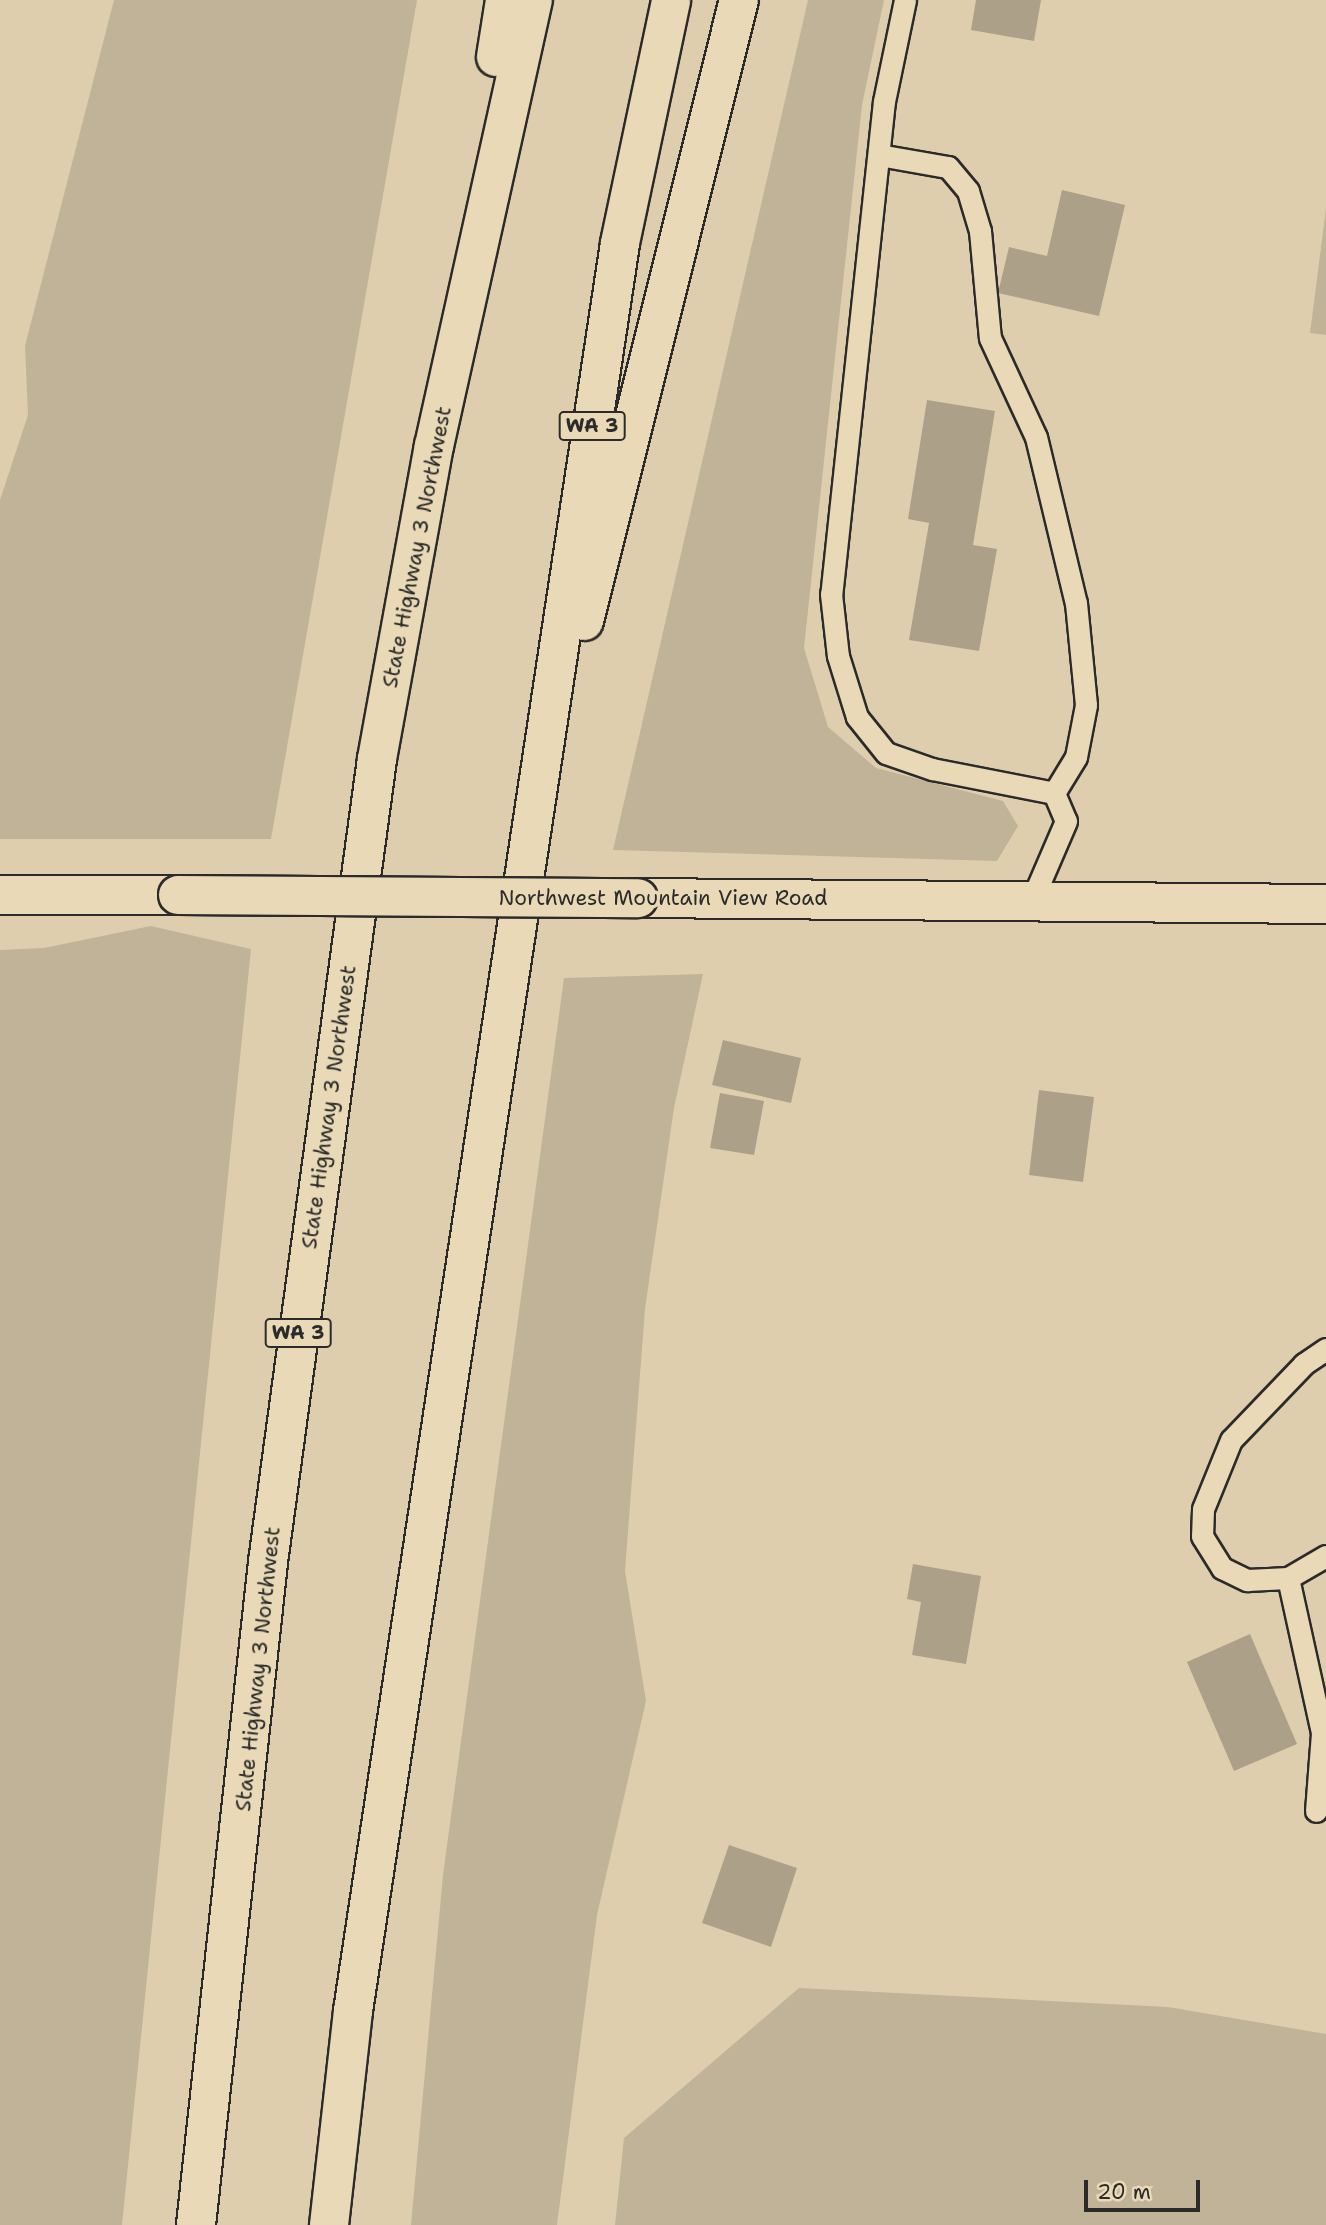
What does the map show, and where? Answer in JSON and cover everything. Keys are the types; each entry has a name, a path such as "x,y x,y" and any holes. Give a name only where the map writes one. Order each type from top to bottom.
{"main road":[{"path":"434,446 505,0"},
{"name":"State Highway 3 Northwest","path":"196,2225 268,1562 377,759 434,446 533,0"},
{"name":"WA 3","path":"330,2225 355,1997 526,854 620,243 671,0"},
{"path":"526,854 739,0"},
{"name":"Northwest Mountain View Road","path":"0,895 1326,905"}],"lane":[{"path":"905,0 879,155 831,594 838,656 857,717 886,753 932,769 1054,793"},
{"path":"879,155 948,167 968,191 980,231 990,338 1036,437 1076,603 1086,705 1076,757 1054,793"},
{"path":"1032,901 1066,821 1054,793"},
{"path":"1326,1349 1304,1364 1231,1440 1203,1509 1202,1536 1222,1568 1247,1580 1287,1578 1326,1556"},
{"path":"1287,1578 1322,1733 1316,1811"}],"shaded area":[{"path":"114,0 417,0 271,839 0,839 0,500 28,415 25,346"},
{"path":"808,0 884,0 862,105 804,648 828,727 876,768 1003,801 1018,826 997,861 613,850"},
{"path":"1326,208 1326,335 1310,333"},
{"path":"151,926 251,949 122,2225 0,2225 0,950 44,948"},
{"path":"703,974 674,1108 645,1309 625,1571 646,1701 597,1915 557,2225 411,2225 443,1875 564,978"},
{"path":"799,1988 1168,2007 1326,2034 1326,2225 615,2225 624,2138"}],"building":[{"path":"976,0 1041,0 1034,41 971,30"},
{"path":"1062,190 1125,205 1099,316 998,293 1009,247 1047,256"},
{"path":"927,400 995,411 973,545 997,549 979,651 909,640 929,523 908,519"},
{"path":"723,1040 801,1058 791,1103 712,1085"},
{"path":"1039,1090 1094,1097 1083,1182 1029,1175"},
{"path":"720,1093 764,1101 754,1155 710,1148"},
{"path":"913,1564 981,1576 966,1664 912,1655 921,1602 907,1599"},
{"path":"1250,1634 1297,1744 1234,1771 1187,1662"},
{"path":"729,1845 797,1868 771,1947 702,1923"}]}
